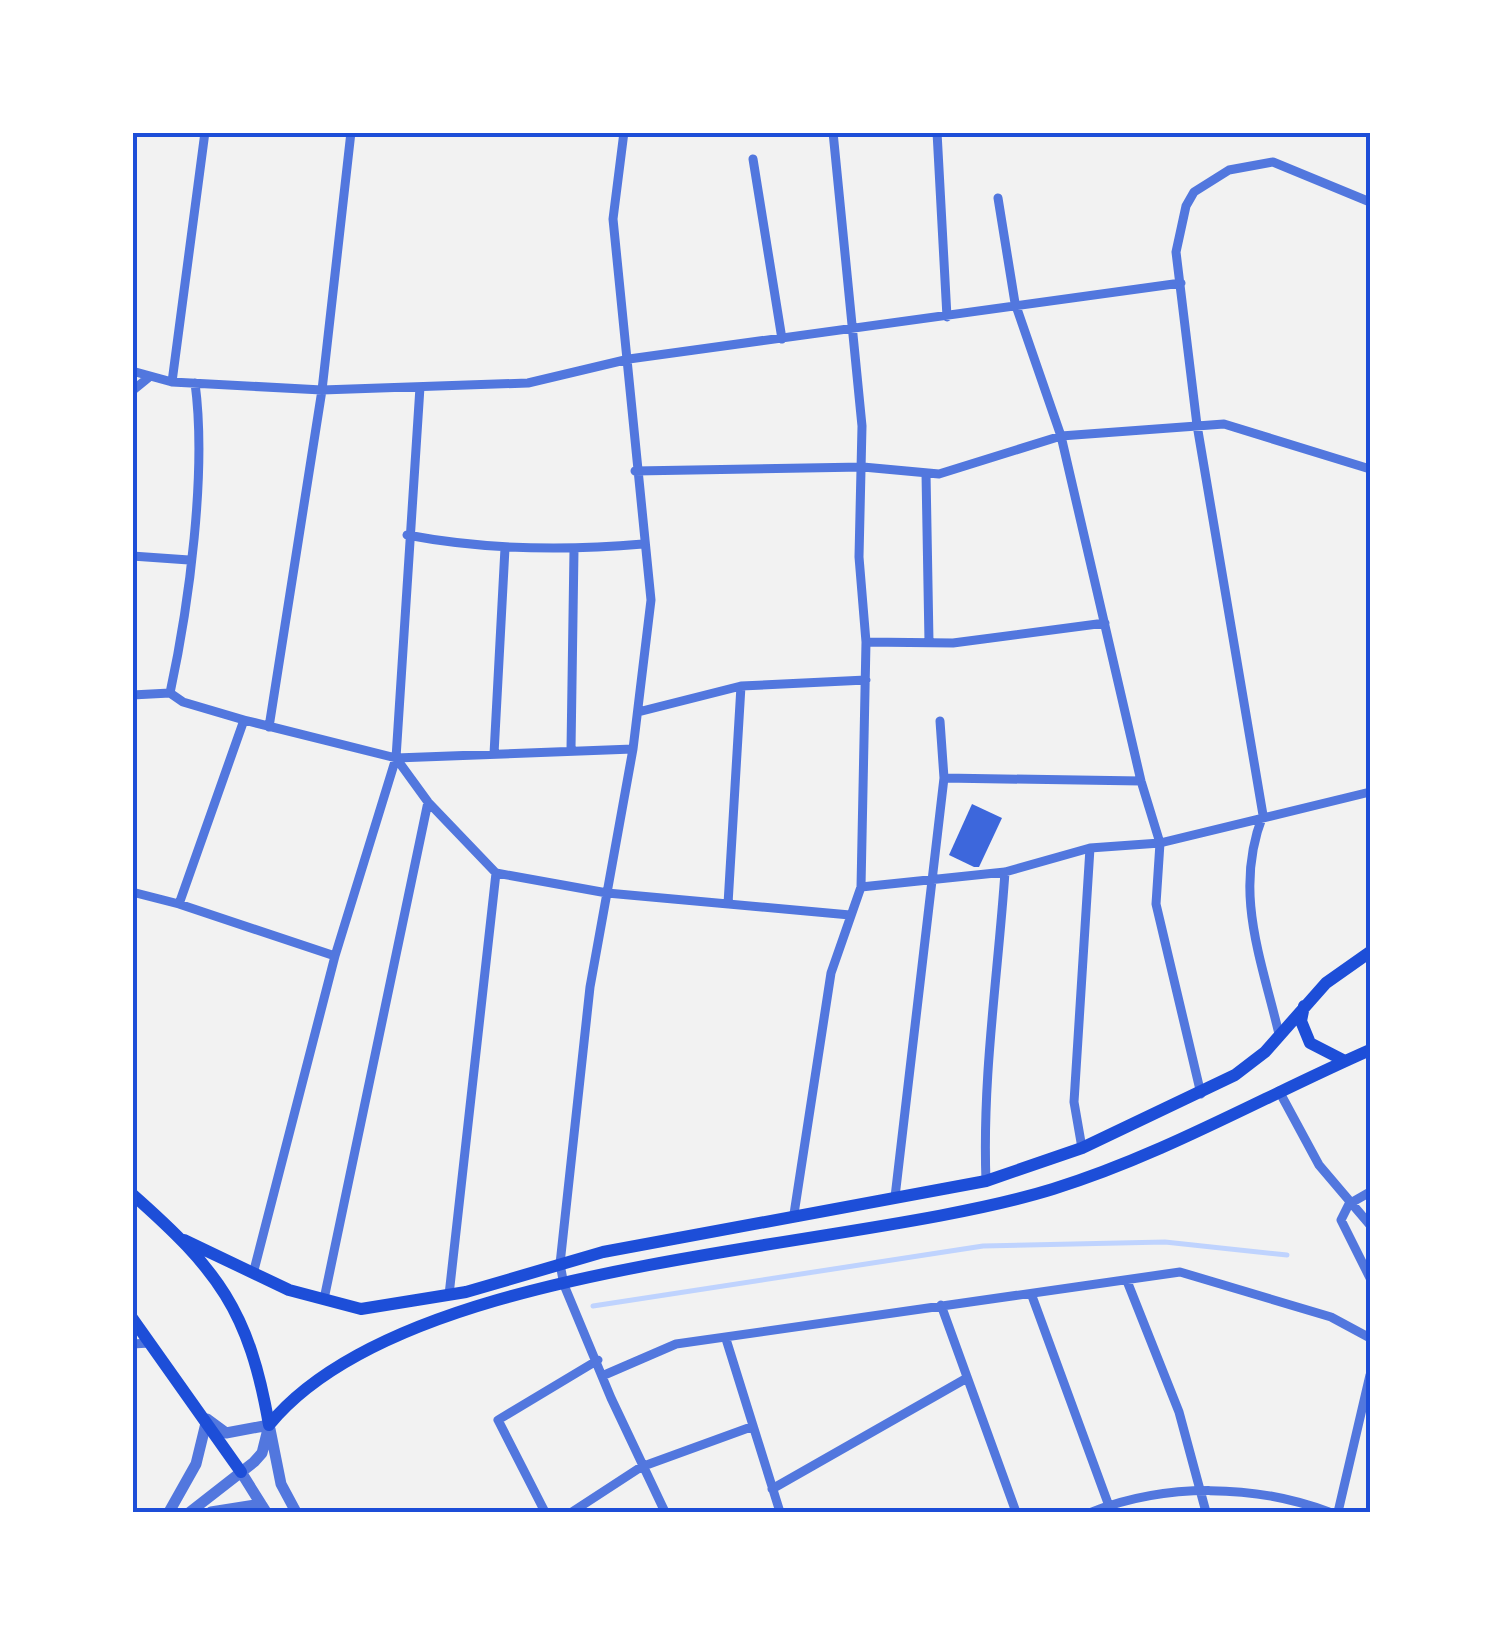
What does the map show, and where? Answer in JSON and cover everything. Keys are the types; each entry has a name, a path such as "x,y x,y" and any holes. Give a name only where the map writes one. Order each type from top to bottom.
{"main road":[{"path":"269,1425 304,1392 415,1327 562,1275 794,1214 986,1181 1082,1148 1202,1094 1250,1063 1305,1003 1367,952"},
{"path":"1305,1003 1302,1022 1310,1043 1345,1061"},
{"path":"184,1240 253,1274 361,1309 449,1295 921,1219 1052,1190 1152,1152 1370,1050"},
{"path":"132,1194 184,1240 240,1314 260,1370 269,1425"},
{"path":"132,1318 241,1472"}],"street":[{"path":"172,382 204,132"},
{"path":"269,727 322,390 350,132"},
{"path":"624,132 613,219 650,600 633,749 590,987 562,1275 602,1376 664,1512"},
{"path":"794,1214 831,973 861,887 866,680 859,557 863,467 833,132"},
{"path":"937,132 948,318"},
{"path":"753,159 782,339"},
{"path":"1279,1034 1246,891 1249,850 1262,815 1197,425 1176,252 1186,206 1194,192 1229,170 1273,162 1370,202"},
{"path":"998,198 1015,302 1062,436 1141,781 1160,843 1156,904 1202,1094"},
{"path":"132,371 172,382 322,390 528,383 629,359 948,318 1015,302 1181,283"},
{"path":"132,391 148,378"},
{"path":"170,693 190,560 199,416 195,383"},
{"path":"253,1274 334,956 396,758 407,535 420,388"},
{"path":"635,470 863,467 939,474 1062,436 1224,424 1370,469"},
{"path":"926,473 929,642"},
{"path":"407,535 505,548 574,550 643,544"},
{"path":"494,754 505,548"},
{"path":"570,749 574,550"},
{"path":"132,556 190,560"},
{"path":"866,642 953,644 1105,623"},
{"path":"638,712 741,686 866,680"},
{"path":"728,904 741,686"},
{"path":"132,695 170,693 183,702 244,720 396,758 633,749"},
{"path":"179,904 244,720"},
{"path":"895,1197 944,778 940,722"},
{"path":"396,758 428,802 496,873 607,893 850,915"},
{"path":"944,778 1141,781"},
{"path":"861,887 1005,872 1090,848 1160,843 1262,815 1370,792"},
{"path":"324,1299 428,802"},
{"path":"1082,1148 1074,1102 1090,848"},
{"path":"986,1181 983,1099 997,990 1005,872"},
{"path":"449,1295 496,873"},
{"path":"132,892 334,956"},
{"path":"1279,1091 1319,1165 1370,1225"},
{"path":"1370,1192 1349,1204 1341,1220 1370,1278"},
{"path":"602,1376 676,1344 726,1340 1180,1272 1331,1318 1370,1338"},
{"path":"1127,1281 1180,1412 1206,1512"},
{"path":"1032,1296 1109,1506"},
{"path":"940,1306 1016,1512"},
{"path":"726,1340 780,1512"},
{"path":"132,1344 150,1343"},
{"path":"544,1512 498,1420 598,1360"},
{"path":"1338,1512 1370,1375"},
{"path":"772,1490 967,1378"},
{"path":"169,1512 196,1464 207,1419 226,1433 269,1425"},
{"path":"190,1512 262,1452 269,1425"},
{"path":"269,1425 281,1484 296,1512"},
{"path":"572,1512 642,1467 751,1427"},
{"path":"212,1512 264,1508 241,1472"},
{"path":"1092,1512 1200,1490 1302,1502 1328,1512"}],"building":[{"path":"972,804 1002,818 979,867 949,855"}],"waterway":[{"path":"593,1306 983,1246 1165,1242 1287,1255"}]}
